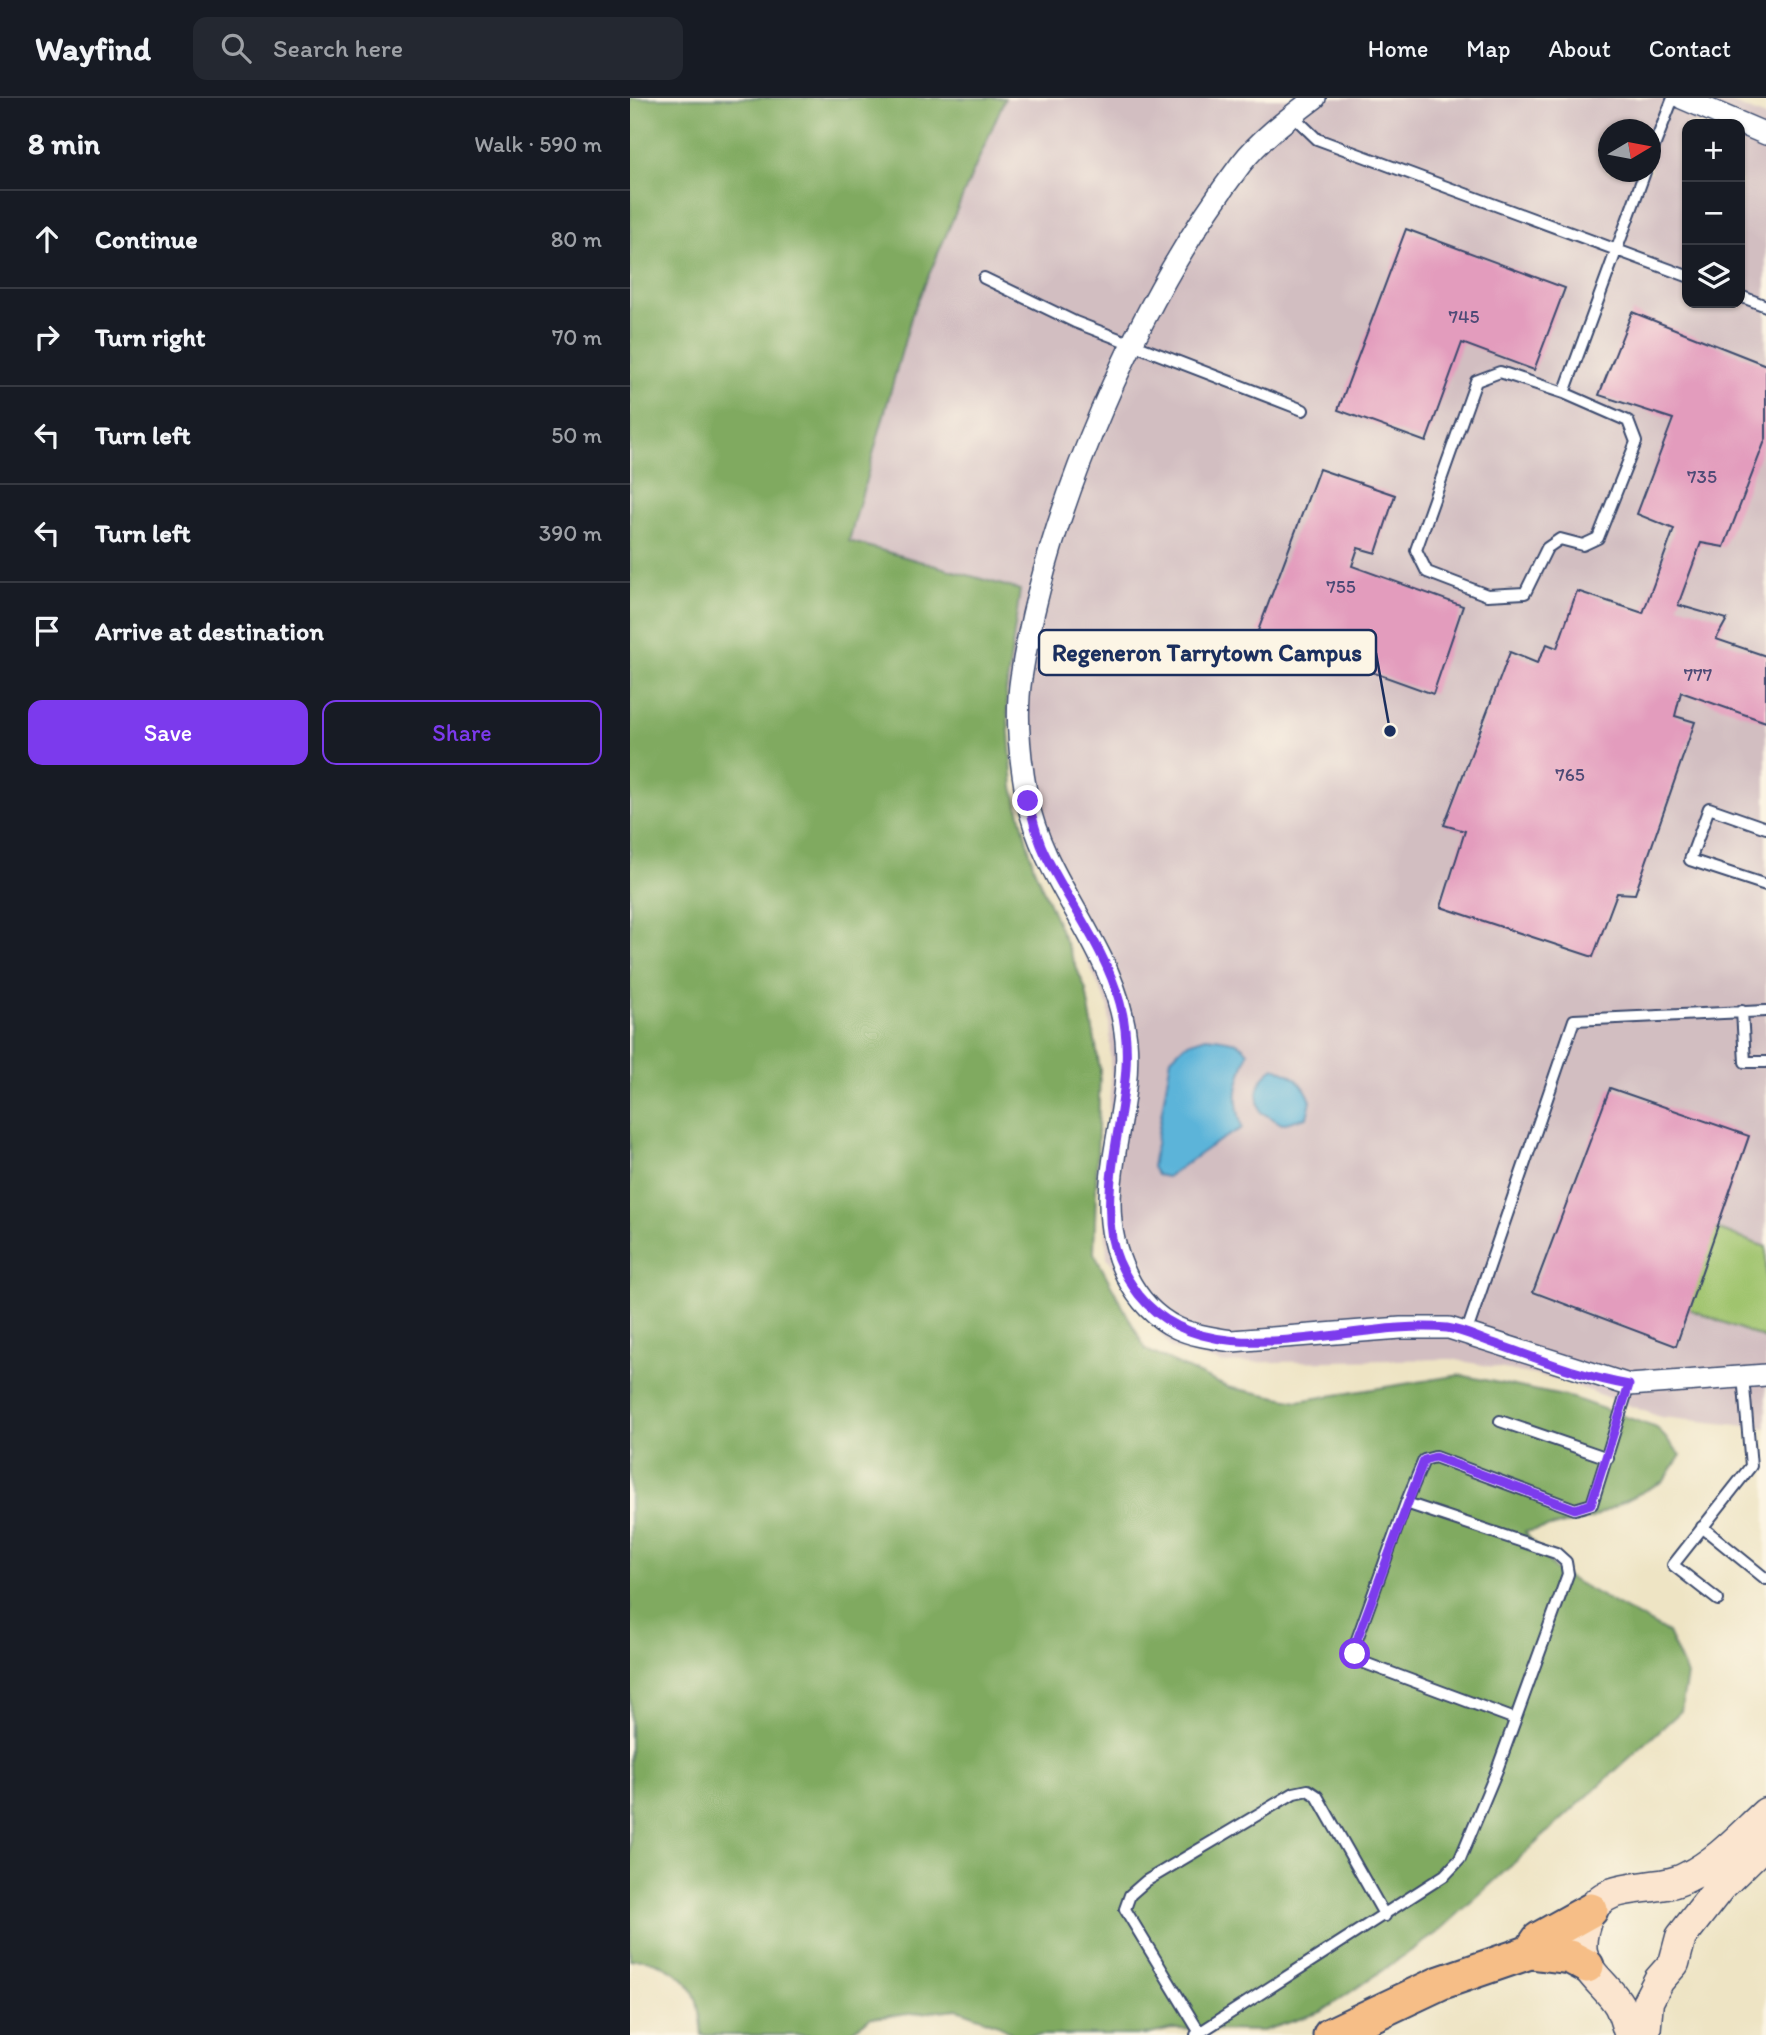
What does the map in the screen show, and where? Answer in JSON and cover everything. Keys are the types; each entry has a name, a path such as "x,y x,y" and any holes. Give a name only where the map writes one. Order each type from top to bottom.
{"main road":[{"path":"1530,1952 1539,1939 1591,1910 1611,1893 1665,1887 1708,1866 1766,1813"},
{"path":"1681,1937 1720,1888 1766,1842"},
{"path":"1645,2035 1648,2000 1659,1980 1674,1963 1681,1937 1679,1922 1668,1902 1648,1889"},
{"path":"1591,1910 1582,1937 1596,1977"},
{"path":"1330,2035 1440,1983 1530,1952 1570,1956 1596,1977 1619,2005 1630,2035"},
{"path":"1596,1977 1640,1987 1659,1980"}],"street":[{"path":"1315,98 1292,115 1242,162 1184,251 1131,344 1074,481 1036,603 1021,681 1019,743 1028,801 1042,849 1106,964 1120,1004 1126,1041 1126,1095 1110,1200 1112,1240 1126,1278 1149,1307 1176,1328 1205,1337 1232,1341 1401,1328 1449,1328 1629,1385 1766,1375"},
{"path":"1682,98 1766,134"}],"lane":[{"path":"1661,129 1673,98"},
{"path":"1292,115 1317,139 1682,274"},
{"path":"1564,393 1614,249 1641,182"},
{"path":"984,278 1075,322 1303,410"},
{"path":"1745,298 1766,306"},
{"path":"1500,372 1564,393 1628,421 1636,442 1598,538 1583,545 1560,539 1547,548 1525,593 1488,595 1427,572 1416,550 1476,381 1500,372"},
{"path":"1029,640 1083,655 1199,645"},
{"path":"1766,828 1709,808 1690,860 1766,885"},
{"path":"1742,1011 1745,1062 1766,1062"},
{"path":"1466,1334 1574,1020 1642,1019 1766,1011"},
{"path":"1718,1600 1673,1565 1751,1466 1743,1376"},
{"path":"1515,1719 1362,1662 1355,1654 1355,1645 1424,1460 1435,1457 1575,1509 1591,1504 1596,1497 1629,1385"},
{"path":"1500,1421 1608,1458"},
{"path":"1385,1916 1317,1796 1308,1790 1294,1793 1146,1881 1130,1895 1125,1909 1198,2034 1385,1916 1446,1875 1460,1858 1568,1574 1566,1562 1556,1553 1406,1503"},
{"path":"1702,1527 1766,1579"}],"shaded area":[{"path":"867,98 1719,98 1766,117 1766,1428 1660,1417 1561,1380 1451,1359 1223,1363 1171,1349 1107,1257 1103,1180 1111,1083 1109,1008 1055,891 1012,694 694,514"}],"green space":[{"path":"630,98 1005,98 912,314 849,541 1020,590 1006,691 1013,787 1034,868 1086,990 1100,1069 1094,1253 1146,1350 1227,1387 1298,1401 1460,1375 1573,1398 1657,1428 1681,1455 1664,1481 1590,1519 1525,1532 1556,1571 1668,1633 1687,1675 1681,1711 1437,1933 1321,2012 1263,2031 1172,2029 1146,2035 1014,2035 998,2024 958,2009 871,2018 845,2035 702,2035 697,2000 685,1981 658,1963 630,1960"},
{"path":"1713,1228 1766,1247 1766,1339 1686,1308"}],"water":[{"path":"1206,1037 1234,1042 1248,1052 1237,1089 1242,1128 1167,1177 1157,1175 1152,1167 1171,1058 1185,1044"},
{"path":"1274,1068 1292,1076 1305,1089 1311,1101 1307,1117 1282,1124 1261,1112 1258,1087"}],"building":[{"path":"1406,229 1565,288 1534,370 1462,343 1426,442 1338,410"},
{"path":"1632,312 1766,365 1766,438 1724,547 1701,543 1678,605 1727,619 1716,639 1766,656 1766,722 1681,692 1675,716 1695,722 1635,894 1617,893 1593,957 1441,907 1465,831 1444,825 1510,652 1537,663 1547,644 1557,648 1577,591 1643,613 1674,529 1637,514 1673,419 1599,395"},
{"path":"1319,469 1395,495 1376,553 1358,548 1352,566 1463,606 1433,694 1258,631"},
{"path":"1610,1088 1749,1136 1676,1346 1533,1292"}],"place":[{"name":"Regeneron Tarrytown Campus","path":"1390,731"}],"route":[{"path":"1028,801 1042,849 1106,964 1120,1004 1126,1041 1126,1095 1110,1200 1112,1240 1126,1278 1149,1307 1176,1328 1205,1337 1232,1341 1401,1328 1449,1328 1584,1374 1629,1385 1596,1497 1591,1504 1575,1509 1435,1457 1424,1460 1355,1645 1355,1654"}]}
